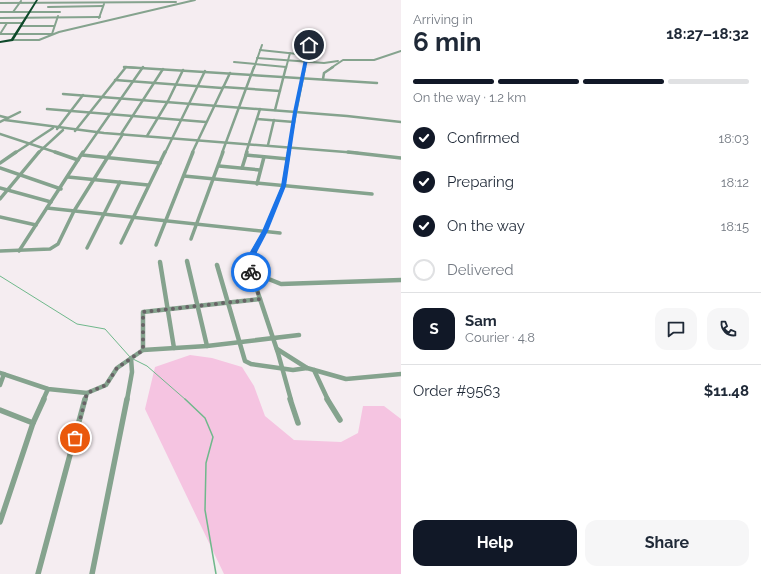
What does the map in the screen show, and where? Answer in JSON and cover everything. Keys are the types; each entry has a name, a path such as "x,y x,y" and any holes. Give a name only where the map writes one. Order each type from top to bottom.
{"highway":[{"path":"0,42 12,40 36,1"}],"street":[{"path":"0,12 8,0"},
{"path":"12,40 39,40 52,34 195,0"},
{"path":"13,12 21,1"},
{"path":"0,3 21,1 186,2"},
{"path":"46,12 51,1"},
{"path":"52,34 64,1"},
{"path":"97,24 105,2"},
{"path":"48,7 104,6"},
{"path":"0,12 60,12"},
{"path":"34,34 42,17"},
{"path":"0,18 100,17"},
{"path":"0,23 54,26"},
{"path":"0,34 7,23"},
{"path":"0,34 52,34"},
{"path":"298,424 281,368 274,338 251,272 254,252 265,231 283,186 295,112 311,36"},
{"path":"191,239 219,166 226,142 262,45"},
{"path":"260,50 307,55"},
{"path":"257,58 327,63 353,58 374,60 401,51"},
{"path":"275,110 290,53"},
{"path":"323,79 324,73 340,61"},
{"path":"234,62 286,67"},
{"path":"75,131 125,67 377,83"},
{"path":"19,251 61,189 78,160 143,67"},
{"path":"0,250 19,251 55,248 74,211 95,180 163,69"},
{"path":"147,136 168,101 183,70"},
{"path":"121,243 205,71"},
{"path":"156,245 197,141 230,73"},
{"path":"115,80 280,91"},
{"path":"63,94 189,102 401,122"},
{"path":"0,163 55,128 83,95"},
{"path":"47,109 206,122"},
{"path":"242,168 260,109"},
{"path":"0,122 20,112"},
{"path":"0,116 6,119 62,130 268,145 401,158"},
{"path":"257,119 294,122"},
{"path":"268,145 274,120"},
{"path":"0,199 19,174 62,130"},
{"path":"0,134 78,160"},
{"path":"82,155 160,163"},
{"path":"246,155 288,159"},
{"path":"257,184 264,157"},
{"path":"219,166 260,170"},
{"path":"0,168 61,189"},
{"path":"184,176 372,194"},
{"path":"68,177 148,185"},
{"path":"87,248 106,214 120,182"},
{"path":"0,188 52,202"},
{"path":"47,208 280,233"},
{"path":"0,217 36,225"},
{"path":"187,261 207,346"},
{"path":"160,262 174,348"},
{"path":"217,265 245,361 250,364 292,370 307,368"},
{"path":"251,272 281,284 401,280"},
{"path":"143,350 143,312 168,308 260,299"},
{"path":"0,385 2,374 48,389 87,393 106,385 117,368 143,350 207,346 299,335"},
{"path":"277,349 307,368 346,379 401,374"},
{"path":"92,574 132,372 132,358"},
{"path":"314,370 323,391 340,420"},
{"path":"0,522 33,423 48,389"},
{"path":"38,574 87,393"},
{"path":"0,410 33,423"}],"shaded area":[{"path":"190,355 212,358 242,367 254,386 265,416 294,440 341,442 358,433 363,406 384,406 401,419 401,574 224,574 145,409 155,367"}],"waterway":[{"path":"0,276 77,324 105,329 130,357"},
{"path":"133,359 147,366 186,400"},
{"path":"185,399 205,418 213,437 206,463 205,510 216,574"}],"way so far":[{"path":"75,438 87,393 106,385 117,368 143,350 143,312 146,310 260,299 251,272"}],"route":[{"path":"251,272 254,252 265,231 283,186 295,112 309,45"}]}
